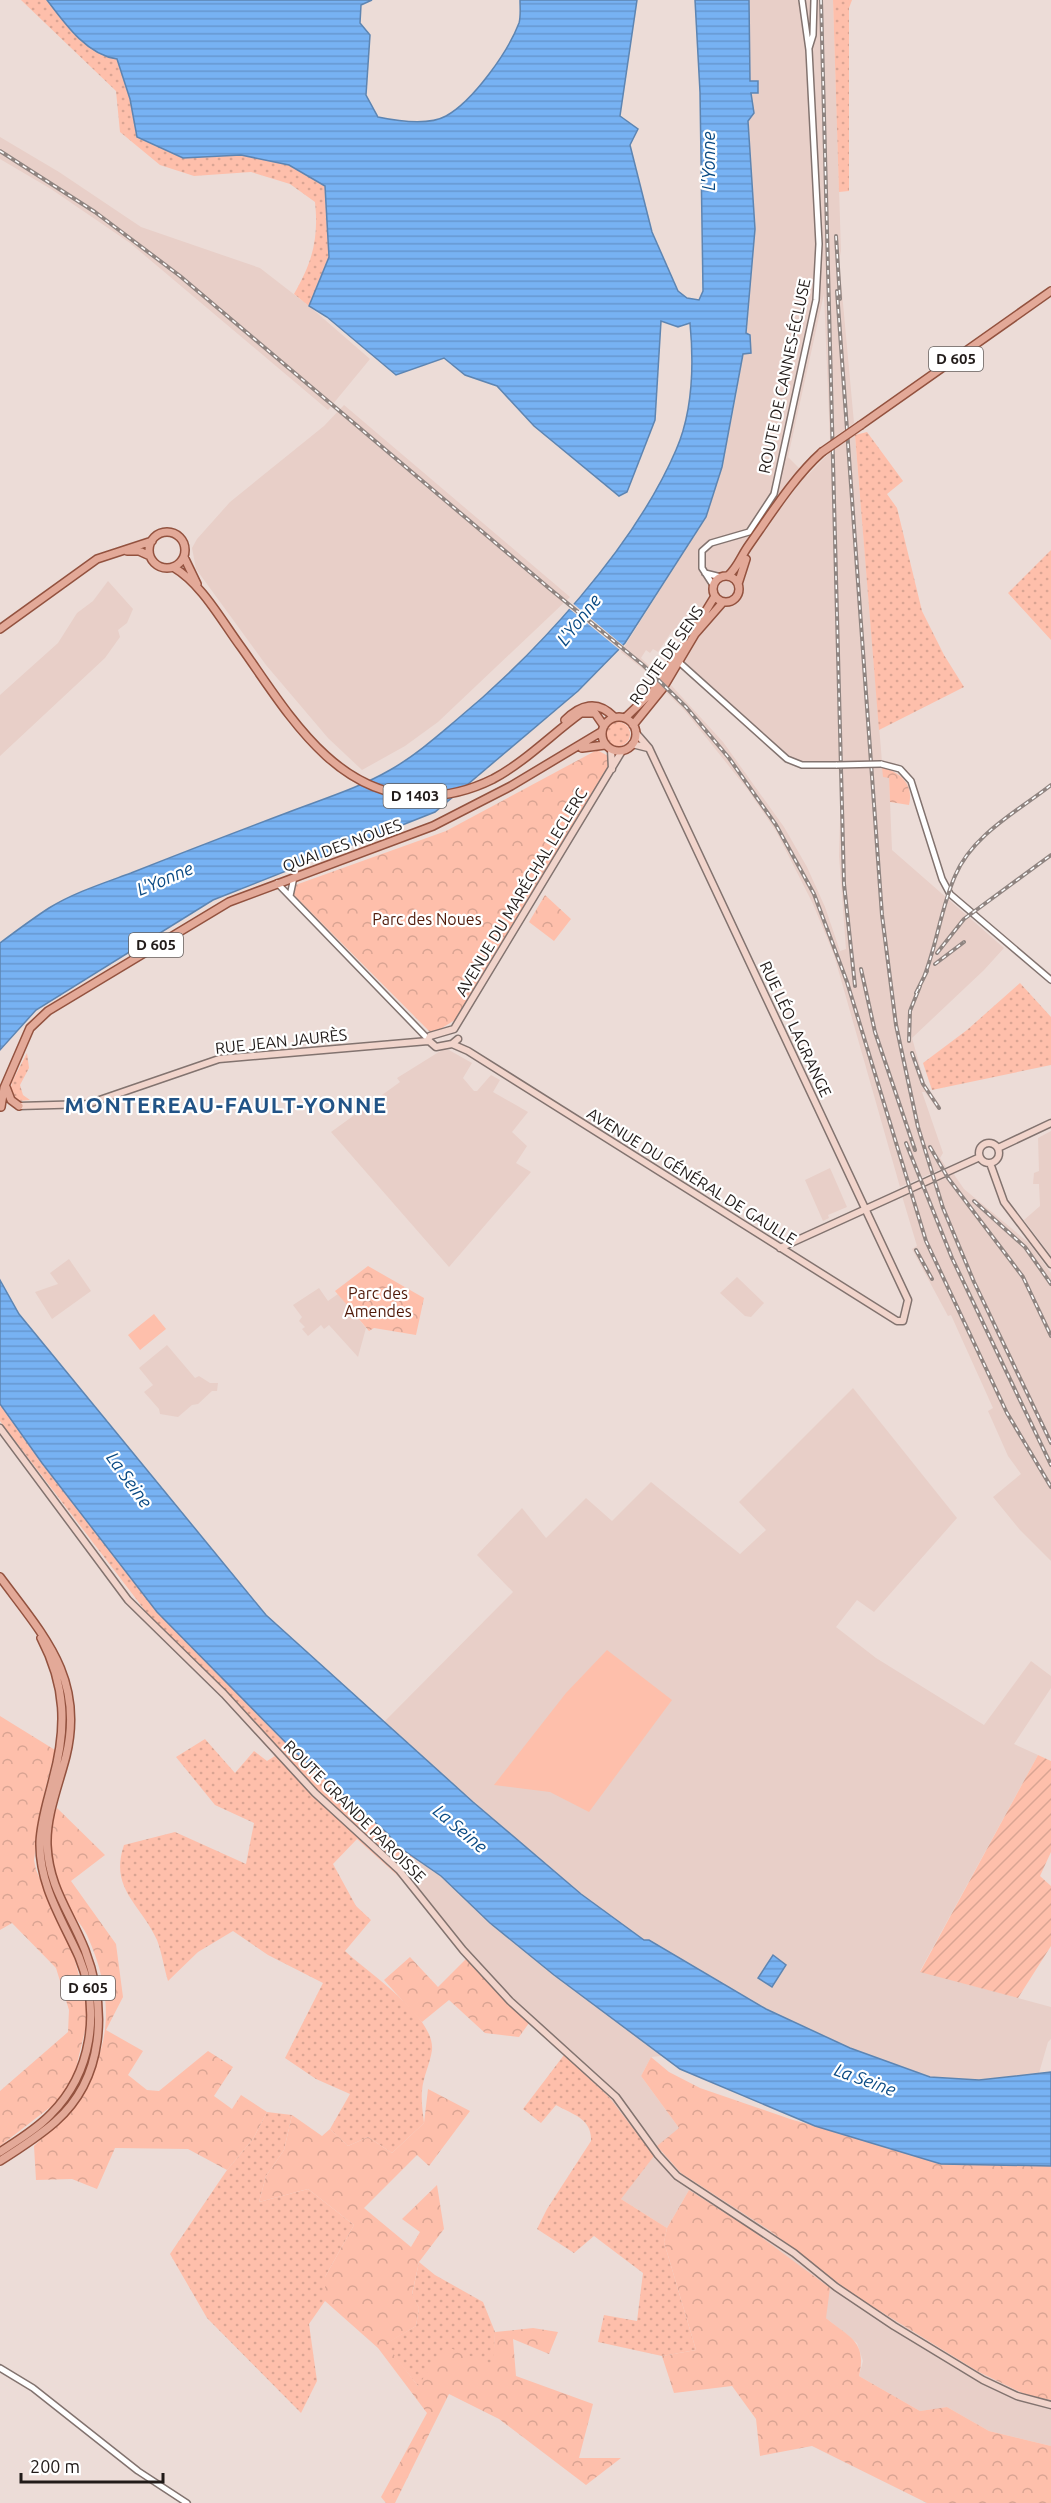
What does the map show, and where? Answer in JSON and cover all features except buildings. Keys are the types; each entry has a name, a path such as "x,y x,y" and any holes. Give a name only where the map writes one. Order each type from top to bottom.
{"main road":[{"name":"D 605","path":"724,577 797,479 822,452 1051,291"},
{"path":"0,629 98,559 115,552 152,540 163,532 178,535 185,547 184,557 174,567 160,567 150,556 139,551 115,552"},
{"name":"D 605","path":"738,584 755,538"},
{"path":"150,556 152,540"},
{"name":"D 1403","path":"184,557 204,597"},
{"name":"D 1403","path":"174,567 182,572 204,597 321,753 349,775 372,787 414,796 436,796 462,791 495,778 581,713 595,713 603,729"},
{"path":"724,577 738,584 737,597 731,602 723,602 714,596 713,585 724,577"},
{"name":"ROUTE DE SENS","path":"625,718 658,684 714,596"},
{"name":"ROUTE DE SENS","path":"635,729 695,634 723,602"},
{"name":"D 1403","path":"554,733 577,709 585,705 596,706 614,717"},
{"path":"608,747 622,751 632,744 635,729 625,718 614,717 603,729 612,770"},
{"name":"D 605","path":"576,749 603,729"},
{"name":"RUE LÉO LAGRANGE","path":"635,729 649,748 908,1299 902,1322"},
{"path":"632,744 649,748"},
{"name":"D 605","path":"576,749 608,747"},
{"name":"QUAI DES NOUES","path":"277,883 432,826 471,808 576,749"},
{"name":"AVENUE DU MARÉCHAL LECLERC","path":"454,1029 622,751"},
{"name":"D 605","path":"0,1107 6,1085 30,1028 48,1011 207,914 277,883"},
{"path":"454,1029 448,1029 428,1040 436,1047 455,1041"},
{"name":"AVENUE DU GÉNÉRAL DE GAULLE","path":"454,1029 455,1041 468,1051 780,1248 902,1322"},
{"name":"RUE JEAN JAURÈS","path":"0,1107 88,1104 219,1059 428,1040"},
{"path":"6,1085 11,1100 18,1106"},
{"path":"998,1148 1051,1123"},
{"path":"980,1157 979,1150 983,1144 990,1143 998,1148"},
{"path":"990,1163 998,1157 998,1148"},
{"path":"780,1248 980,1157"},
{"path":"980,1157 990,1163 1004,1202 1051,1264"},
{"name":"ROUTE GRANDE PAROISSE","path":"0,1428 128,1600 224,1694 315,1793 399,1870 457,1942 510,2001 616,2097 658,2155 677,2176 784,2247 836,2287 902,2332 983,2380 1017,2396 1051,2405"},
{"name":"D 605","path":"0,1578 44,1633 60,1663 68,1692 68,1747 51,1810 47,1843 55,1892 84,1949 96,1985 100,2009 99,2032 94,2058 72,2103 56,2121 0,2161"},
{"name":"D 605","path":"0,2152 50,2116 65,2099 86,2056 90,2031 91,2009 85,1977 48,1892 43,1871 40,1842 43,1815 63,1739 63,1712 53,1666 30,1617"}],"street":[{"name":"ROUTE DE CANNES-ÉCLUSE","path":"705,573 700,562 706,546 749,532 774,494 816,300 819,244 809,50 802,0"},
{"path":"809,50 813,35 814,0"},
{"path":"705,573 724,577"},
{"path":"705,573 713,585"},
{"path":"679,662 787,759 802,765 881,764 900,769 911,780 942,879 950,894 1051,980"},
{"path":"290,896 294,877"},
{"path":"277,883 428,1040"},
{"path":"0,2368 33,2388 138,2471 186,2503"}],"shaded area":[{"path":"749,0 833,0 841,251 839,260 854,423 830,440 824,294 788,457 807,476 830,452 855,435 882,762 796,762 683,661 684,639 672,631 658,652 653,649 650,653 646,650 641,658 658,674 655,678 621,652 706,517 722,467 736,397 746,334 755,229 748,121 754,113 751,93 758,93 750,81"},
{"path":"0,137 59,172 141,227 260,268 309,306 370,359 328,410 130,243 51,189 0,159"},
{"path":"344,405 570,597 438,722 405,746 362,770 328,738 266,665 196,569 192,548 197,539 230,502 324,426"},
{"path":"108,581 133,609 127,623 118,630 120,637 105,658 0,756 0,695 58,643 77,613 93,601"},
{"path":"671,685 723,742 784,827 807,867 825,907 840,951 846,949 839,856 841,784 838,767 882,767 889,777 892,850 1004,948 912,1038 925,1084 941,1108 938,1110 925,1092 922,1092 943,1153 940,1158 946,1167 900,1187 834,955 813,904 776,831 748,790 685,711 667,693"},
{"path":"442,1050 449,1050 472,1063 463,1078 474,1091 477,1091 491,1075 500,1080 493,1092 528,1112 512,1132 527,1146 516,1163 531,1172 449,1267 331,1132 400,1082 397,1078"},
{"path":"1051,1131 1051,1256 1024,1220 1040,1206 1039,1184 1033,1184 1034,1173 1039,1171 1038,1138"},
{"path":"830,1168 847,1207 828,1215 829,1218 823,1221 805,1180"},
{"path":"953,1173 964,1189 1029,1243 1051,1273 1051,1561 1020,1530 993,1497 1021,1474 1008,1456 988,1411 993,1408 951,1315 948,1316 912,1249 917,1246 902,1196"},
{"path":"69,1259 91,1291 52,1319 35,1292 58,1284 50,1273"},
{"path":"737,1277 764,1303 751,1317 745,1316 720,1293"},
{"path":"319,1288 328,1301 338,1294 366,1328 358,1357 329,1325 324,1329 321,1325 308,1336 302,1329 305,1327 299,1321 302,1317 293,1305"},
{"path":"167,1345 195,1378 199,1376 210,1383 218,1383 217,1391 212,1391 198,1404 192,1405 178,1417 160,1414 159,1409 144,1392 153,1385 139,1368"},
{"path":"853,1388 957,1518 874,1612 857,1600 836,1627 876,1658 984,1725 1031,1661 1051,1676 1051,1688 1014,1744 1038,1755 920,1971 1051,2007 1051,2039 1048,2042 1037,2080 957,2085 912,2073 796,2028 639,1943 461,1803 384,1722 513,1592 477,1555 522,1508 546,1538 586,1498 612,1521 651,1482 740,1554 766,1530 739,1502"},
{"path":"414,1854 671,2055 651,2057 641,2076 679,2128 769,2230 854,2295 977,2371 1026,2395 1051,2400 1051,2446 989,2431 947,2407 920,2411 859,2376 863,2361 857,2343 826,2318 689,2190 667,2228 621,2199 609,2097 510,2005 407,1884"}],"green space":[{"path":"21,0 47,0 65,23 117,59 130,99 137,137 183,158 241,155 289,165 325,186 329,257 309,306 294,294 313,250 316,228 315,202 290,184 251,172 194,176 160,165 120,132 116,91"},
{"path":"833,0 852,0 849,8 849,191 839,192"},
{"path":"867,432 903,481 887,494 897,508 922,611 944,655 964,687 879,730 855,435"},
{"path":"1051,550 1051,640 1008,593"},
{"path":"618,722 623,723 629,729 629,739 623,745 618,746 613,745 607,739 606,734 607,729 613,723"},
{"name":"Parc des Noues","path":"597,750 614,759 455,1020 432,1034 287,888 446,831"},
{"path":"882,767 900,776 908,785 909,805 890,802 889,778 883,777"},
{"path":"545,895 571,919 554,941 529,922"},
{"path":"1020,983 1051,1017 1051,1065 932,1090 923,1063 967,1030"},
{"path":"27,1053 29,1068 20,1085 23,1095 30,1100 19,1101 10,1093 12,1082"},
{"name":"Parc des Amendes","path":"368,1266 424,1298 416,1335 374,1328 369,1331 335,1291"},
{"path":"154,1314 166,1329 140,1350 128,1335"},
{"path":"0,1402 414,1854 407,1884 357,1839 333,1864 356,1906 371,1920 345,1951 412,2009 430,2037 432,2050 422,2091 424,2123 392,2153 368,2137 348,2146 330,2129 350,2094 316,2079 285,2058 323,1983 268,1955 233,1931 198,1952 168,1981 157,1940 124,1885 120,1860 124,1845 175,1832 246,1864 254,1823 215,1805 176,1757 205,1739 235,1773 254,1751 267,1761 275,1756 150,1617 0,1421"},
{"path":"607,1650 672,1700 589,1812 550,1792 494,1785 566,1693"},
{"path":"0,1716 55,1750 43,1798 34,1860 36,1870 74,1957 89,2014 75,2072 62,2098 0,2146 0,2091 68,2032 69,2010 56,1968 12,1923 0,1930"},
{"path":"1038,1755 1051,1761 1051,1852 1040,1876 1051,1886 1051,1946 1018,1998 920,1972"},
{"path":"57,1808 105,1855 71,1881 116,1944 123,1997 106,2030 143,2051 128,2075 147,2090 159,2091 208,2051 233,2067 214,2096 232,2109 241,2095 267,2112 253,2139 227,2170 188,2149 115,2148 97,2189 72,2179 36,2180 34,2146 57,2123 91,2075 101,2051 105,2025 105,1997 99,1967 87,1935 64,1901 53,1867 51,1830"},
{"path":"410,1957 438,1987 467,1958 529,2023 519,2037 485,2033 449,2000 422,2022 384,1980"},
{"path":"564,2055 609,2097 654,2156 621,2199 667,2228 664,2242 696,2350 662,2356 598,2342 604,2315 637,2321 643,2273 594,2236 574,2253 537,2229 547,2209 591,2141 591,2134 581,2118 556,2105 541,2123 523,2109"},
{"path":"651,2057 669,2072 700,2088 793,2120 872,2141 1051,2150 1051,2400 1026,2395 977,2371 854,2295 769,2230 681,2173 657,2146 679,2128 641,2076"},
{"path":"428,2089 470,2111 429,2166 417,2155 364,2208 411,2247 420,2232 402,2219 437,2185 444,2229 419,2262 412,2294 419,2308 416,2326 386,2344 418,2386 445,2346 493,2365 495,2332 533,2328 558,2332 549,2354 513,2339 516,2376 593,2404 579,2458 621,2458 586,2485 499,2419 449,2394 395,2503 386,2503 381,2497 427,2413 378,2348 325,2301 325,2277 354,2225 308,2189 259,2202 266,2176 284,2150 292,2115 322,2136 330,2129 348,2146 368,2137 392,2153 424,2123"},
{"path":"267,2112 292,2115 284,2150 266,2176 259,2202 308,2189 354,2225 325,2277 325,2301 309,2324 317,2381 301,2413 207,2318 170,2254 227,2170 253,2139"},
{"path":"689,2190 750,2229 830,2288 826,2318 849,2336 858,2348 861,2355 859,2376 920,2411 947,2407 989,2431 1051,2446 1051,2503 927,2503 812,2446 760,2456 756,2419 732,2386 674,2393 662,2356 696,2350 664,2242 667,2228"},
{"path":"419,2262 435,2275 483,2302 495,2332 494,2365 418,2386 385,2344 416,2326 419,2308 412,2295"}],"water":[{"name":"L'Yonne","path":"47,0 372,0 361,5 360,23 370,35 366,95 378,117 422,122 446,116 478,88 514,35 519,23 520,0 637,0 620,116 638,129 630,145 652,232 678,291 687,298 699,300 703,291 700,92 695,0 749,0 750,81 758,81 758,93 751,93 754,113 748,121 755,229 746,333 750,335 751,353 743,354 722,467 706,517 625,643 578,691 435,812 213,900 36,1010 0,1050 0,943 12,934 49,908 78,893 341,793 390,770 431,741 517,665 580,598 635,524 658,487 682,435 689,404 692,371 690,323 678,327 661,321 655,420 627,492 619,496 534,426 497,386 465,375 444,358 396,375 327,317 309,306 329,257 325,186 289,165 241,155 183,158 137,137 130,99 117,59 86,45"},
{"name":"La Seine","path":"0,1280 19,1314 266,1615 473,1802 581,1894 644,1940 649,1940 766,2009 850,2048 930,2077 979,2080 1051,2072 1051,2166 941,2164 815,2126 680,2069 554,1975 490,1923 441,1876 399,1847 386,1832 295,1752 157,1612 42,1463 0,1404"},
{"path":"773,1955 786,1965 772,1987 758,1978"}],"pier":[{"path":"570,601 625,647 621,651 566,606"}],"railway":[{"path":"821,0 844,884 855,986"},
{"path":"0,151 95,212 180,276 643,665 686,707 729,758 776,825 814,894 847,982 926,1241 1007,1413 1051,1487"},
{"path":"836,236 840,299"},
{"path":"837,291 882,915 896,1025 918,1127 943,1208 974,1282 1051,1443"},
{"path":"924,977 950,888 963,861 984,836 1051,785"},
{"path":"937,953 964,919 1051,855"},
{"path":"935,964 964,942"},
{"path":"861,969 875,1032 915,1150"},
{"path":"916,993 927,971"},
{"path":"909,1041 910,1011 920,986"},
{"path":"912,1053 923,1084 939,1108"},
{"path":"906,1143 952,1258 1051,1465"},
{"path":"930,1147 948,1178 1023,1277 1051,1336"},
{"path":"974,1201 1025,1247 1051,1284"},
{"path":"916,1250 932,1279"}],"district":[{"name":"MONTEREAU-FAULT-YONNE","path":"226,1105"}]}
